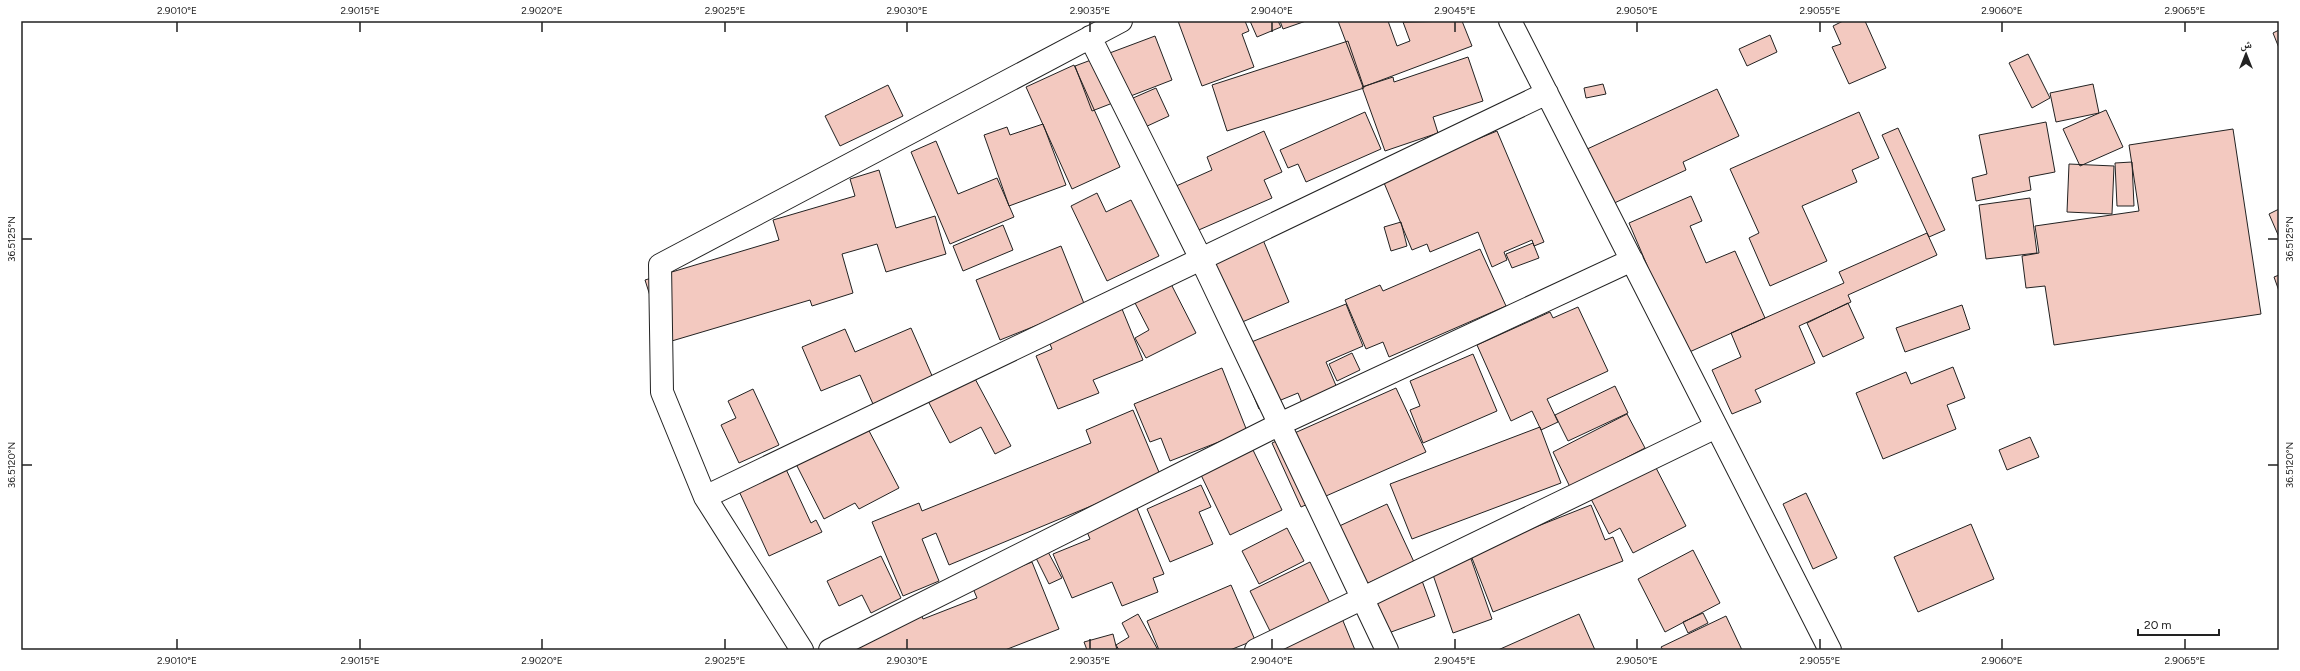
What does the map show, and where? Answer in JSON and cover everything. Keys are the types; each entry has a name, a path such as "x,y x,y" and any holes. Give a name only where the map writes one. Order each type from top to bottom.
{"street":[{"path":"802,650 705,497 662,392 660,265 1121,21"},
{"path":"1510,21 1548,93 1830,650"},
{"path":"1090,37 1202,259 1386,650"},
{"path":"705,497 1548,93"},
{"path":"830,650 1280,424 1632,260"},
{"path":"1256,650 1716,427"}],"building":[{"path":"1178,21 1245,21 1249,31 1242,34 1254,67 1202,86"},
{"path":"1250,21 1278,21 1281,27 1257,37"},
{"path":"1280,21 1306,21 1283,29"},
{"path":"1338,21 1388,21 1397,46 1410,41 1403,22 1462,21 1472,46 1363,87"},
{"path":"1843,21 1865,21 1886,68 1849,84 1832,47 1841,44 1833,26"},
{"path":"2279,30 2279,48 2273,33"},
{"path":"1770,35 1777,52 1747,66 1739,49"},
{"path":"1155,36 1172,80 1092,111 1075,66"},
{"path":"1348,41 1364,88 1227,131 1212,85"},
{"path":"2028,54 2050,98 2032,108 2009,63"},
{"path":"1468,57 1483,101 1433,117 1438,133 1385,151 1362,87 1393,77 1394,82"},
{"path":"1074,65 1120,167 1072,189 1026,87"},
{"path":"1603,84 1606,94 1586,98 1584,88"},
{"path":"2093,84 2099,113 2056,122 2050,93"},
{"path":"888,85 903,116 840,146 825,116"},
{"path":"1156,88 1169,116 1130,134 1117,105"},
{"path":"1717,89 1739,136 1683,162 1686,170 1610,205 1585,150"},
{"path":"2106,110 2123,147 2080,166 2063,129"},
{"path":"1365,112 1381,149 1306,182 1298,164 1288,168 1280,150"},
{"path":"1859,112 1879,158 1852,170 1857,182 1802,206 1827,261 1770,286 1749,238 1759,233 1730,169"},
{"path":"2046,122 2055,172 2029,177 2031,190 1976,201 1972,178 1987,174 1979,135"},
{"path":"1043,124 1066,185 1009,206 984,135 1007,127 1010,135"},
{"path":"1898,128 1945,230 1929,237 1882,135"},
{"path":"2233,129 2261,314 2054,345 2045,286 2026,288 2022,256 2039,253 2035,226 2139,211 2129,145"},
{"path":"1264,131 1282,172 1264,180 1272,198 1185,236 1165,191 1212,170 1207,157"},
{"path":"1497,131 1544,242 1534,246 1532,240 1504,252 1507,260 1492,267 1478,232 1430,252 1427,244 1412,250 1382,178"},
{"path":"936,141 958,194 997,178 1014,217 950,244 911,152"},
{"path":"2132,162 2134,206 2117,206 2115,163"},
{"path":"2069,164 2114,166 2112,214 2067,212"},
{"path":"879,170 896,228 935,216 946,254 886,272 877,244 842,254 853,293 812,306 810,300 665,343 645,280 779,240 773,220 855,196 850,179"},
{"path":"1097,193 1106,212 1131,200 1159,256 1107,281 1071,206"},
{"path":"1691,196 1702,221 1690,226 1706,263 1735,251 1765,318 1685,354 1629,223"},
{"path":"2030,198 2037,253 1986,259 1979,205"},
{"path":"2279,209 2279,237 2269,214"},
{"path":"1401,222 1407,246 1391,251 1384,227"},
{"path":"1003,225 1013,250 963,271 953,246"},
{"path":"1927,233 1937,255 1848,295 1851,302 1799,326 1815,363 1755,390 1761,402 1732,414 1712,370 1741,357 1731,333 1844,283 1839,272"},
{"path":"1261,235 1289,302 1226,329 1201,260"},
{"path":"1533,243 1539,258 1512,268 1506,254"},
{"path":"1061,246 1085,306 1000,340 976,280"},
{"path":"1480,249 1506,306 1389,357 1383,342 1366,349 1345,300 1380,285 1383,291"},
{"path":"2279,275 2279,291 2274,277"},
{"path":"1170,282 1196,333 1146,358 1135,338 1149,330 1134,301"},
{"path":"1848,303 1864,338 1823,357 1807,323"},
{"path":"1346,304 1363,346 1326,362 1337,388 1302,403 1298,393 1259,409 1234,349"},
{"path":"1962,305 1970,329 1905,352 1896,328"},
{"path":"1578,307 1608,371 1547,399 1558,422 1541,430 1532,411 1511,421 1477,345 1550,312 1553,318"},
{"path":"1122,309 1143,360 1093,380 1099,393 1058,409 1036,356 1052,349 1048,339"},
{"path":"911,328 933,378 873,404 860,375 821,391 802,347 845,329 855,352"},
{"path":"1352,353 1360,370 1337,381 1329,364"},
{"path":"1473,354 1497,411 1423,443 1410,410 1420,406 1410,381"},
{"path":"1953,367 1965,398 1947,405 1956,429 1883,459 1856,393 1906,372 1911,384"},
{"path":"1222,368 1247,431 1170,461 1161,438 1150,442 1134,404"},
{"path":"973,375 1011,446 995,454 981,427 950,443 927,399"},
{"path":"1615,386 1628,413 1568,441 1555,415"},
{"path":"1396,388 1426,452 1301,507 1272,443"},
{"path":"753,389 779,445 739,463 721,425 736,418 728,401"},
{"path":"1133,410 1161,477 949,565 936,533 922,539 939,581 903,596 872,522 919,503 922,511 1091,443 1086,430"},
{"path":"1627,414 1645,448 1570,487 1553,452"},
{"path":"867,427 899,488 859,509 855,503 824,519 796,464"},
{"path":"1540,427 1561,483 1412,539 1390,484"},
{"path":"2030,437 2039,457 2007,470 1999,450"},
{"path":"1253,450 1282,510 1230,535 1201,475"},
{"path":"1653,462 1686,526 1633,553 1620,528 1609,534 1589,495"},
{"path":"785,467 811,523 816,520 822,532 769,556 738,489"},
{"path":"1201,485 1211,507 1199,512 1213,544 1170,562 1147,509"},
{"path":"1806,493 1837,558 1813,569 1783,504"},
{"path":"1387,504 1414,562 1349,592 1322,534"},
{"path":"1591,505 1605,540 1613,537 1623,561 1493,612 1470,553"},
{"path":"1136,506 1164,574 1153,578 1158,592 1122,606 1112,582 1072,598 1053,554 1090,539 1085,527"},
{"path":"1971,524 1994,579 1918,612 1894,557"},
{"path":"1287,528 1304,561 1259,584 1242,551"},
{"path":"1047,550 1062,578 1049,584 1035,556"},
{"path":"1693,550 1720,603 1665,632 1638,579"},
{"path":"881,556 901,598 871,613 862,595 839,606 827,581"},
{"path":"1470,556 1492,619 1453,633 1431,569"},
{"path":"1032,562 1059,629 1005,650 840,650 920,612 923,619 977,598 972,586"},
{"path":"1310,562 1330,603 1270,631 1250,591"},
{"path":"1421,578 1435,616 1383,635 1369,597"},
{"path":"1231,585 1255,640 1230,650 1159,650 1147,621"},
{"path":"1703,613 1708,623 1688,633 1683,622"},
{"path":"1138,614 1158,650 1119,650 1116,645 1129,637 1122,623"},
{"path":"1579,614 1595,650 1498,650"},
{"path":"1341,616 1355,650 1266,650"},
{"path":"1726,616 1742,650 1663,650 1661,647"},
{"path":"1113,634 1117,650 1087,650 1084,642"}]}
